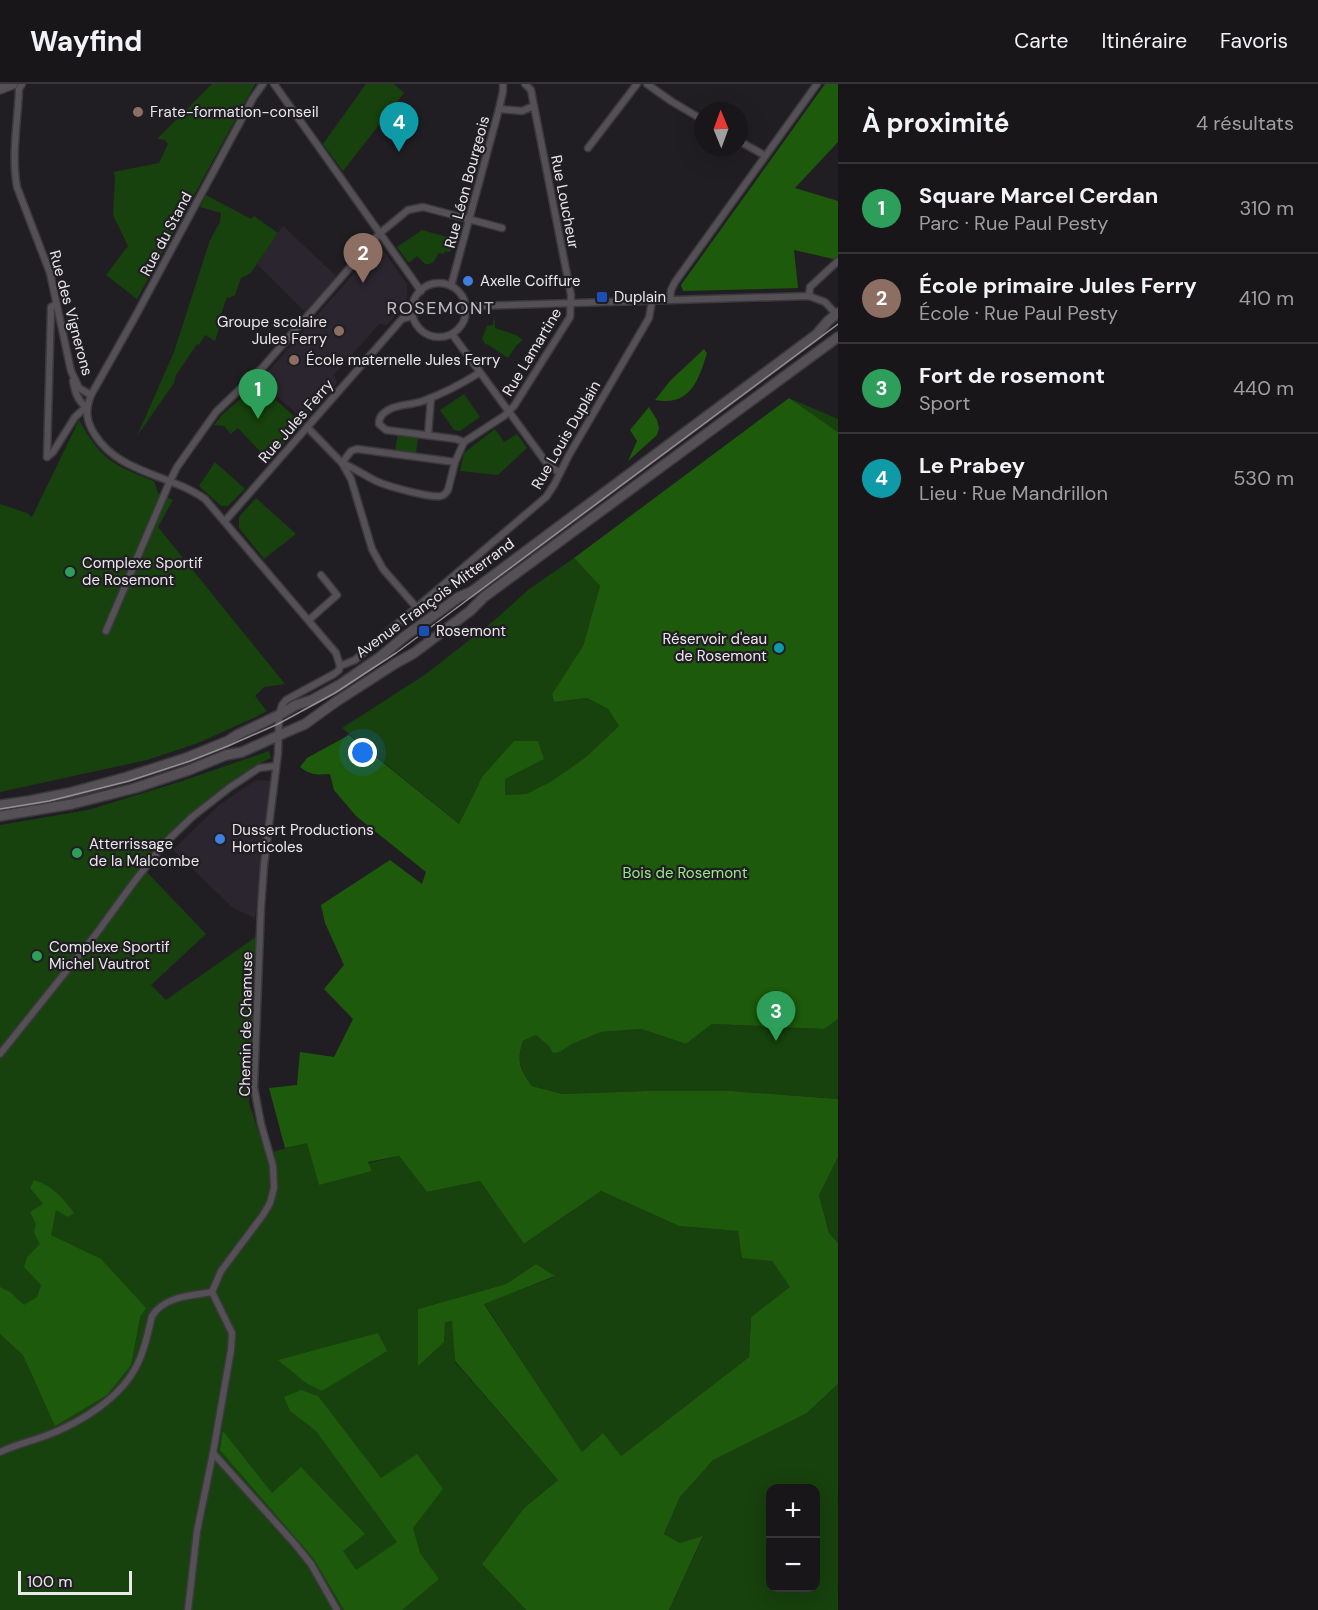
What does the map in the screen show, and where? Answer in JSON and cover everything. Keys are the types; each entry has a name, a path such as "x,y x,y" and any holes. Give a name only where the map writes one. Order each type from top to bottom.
{"main road":[{"path":"0,89 13,84"},
{"name":"Avenue François Mitterrand","path":"0,805 69,793 186,758 228,741 296,705 312,700 370,664 459,597 471,592 817,334 837,315"},
{"name":"Avenue François Mitterrand","path":"0,816 72,804 135,788 226,755 242,752 305,724 337,701 414,653 493,590 838,338"}],"street":[{"name":"Rue des Vignerons","path":"22,84 19,89 14,175 48,266 57,304 71,371 79,388 91,395 86,407 75,417 53,452 47,457 51,307 57,304"},
{"name":"Rue du Stand","path":"91,395 262,84"},
{"path":"274,84 421,291"},
{"name":"Rue Léon Bourgeois","path":"451,286 499,109 503,84"},
{"name":"Rue Loucheur","path":"525,84 531,90 572,303"},
{"path":"588,148 637,84"},
{"path":"647,84 671,102 694,115"},
{"path":"670,300 675,282 817,84"},
{"path":"499,109 522,111 534,106"},
{"path":"748,146 764,155"},
{"path":"106,631 177,467 216,412 263,367 380,233 415,207 423,207 502,228"},
{"path":"809,296 810,287 838,261"},
{"path":"444,284 451,286 462,295 466,308 465,318 452,334 438,337 430,335 417,326 413,316 414,302 421,291 428,286 444,284"},
{"path":"466,308 809,296 825,302 837,315"},
{"name":"Rue Louis Duplain","path":"279,715 286,700 334,674 340,666 355,660 546,497 568,455 649,318 652,301"},
{"name":"Rue Lamartine","path":"509,412 570,317 572,303"},
{"name":"Rue Jules Ferry","path":"225,522 402,320 413,316"},
{"path":"452,334 548,465 560,473"},
{"path":"71,371 75,393 86,407 92,430 100,442 114,456 133,468 170,481 205,499 336,653 340,666"},
{"path":"464,442 386,430 379,424 379,419 382,414 396,406 421,402 479,373"},
{"path":"428,435 431,398"},
{"path":"342,463 377,481 411,491 442,496 448,490 455,462 464,442 509,412"},
{"path":"307,427 342,463 351,479 372,549 382,569 417,608"},
{"path":"342,463 351,451 357,449 455,462"},
{"path":"309,620 337,595 321,575"},
{"name":"Chemin de Chamuse","path":"212,1292 222,1270 263,1215 270,1203 274,1188 273,1166 261,1124 254,1087 261,907 279,715"},
{"path":"0,1054 96,934 163,845 192,817 229,788 259,768 276,765"},
{"path":"0,1452 50,1434 84,1418 117,1391 135,1369 152,1316 160,1306 177,1298 212,1292 231,1333 231,1350 213,1454 196,1531 188,1610"},
{"path":"213,1454 300,1550 311,1564 337,1610"}],"shaded area":[{"path":"283,226 336,276 305,312 257,264"},
{"name":"Groupe scolaire Jules Ferry","path":"382,249 407,284 407,301 387,325 379,324 334,375 337,383 307,417 301,417 264,385 266,382 262,379 374,250"},
{"path":"256,780 271,781 255,918 233,908 173,850 219,805"}],"green space":[{"path":"212,84 255,84 137,299 106,275 128,246 113,215 115,176 113,172 159,163 168,144 165,140 157,139"},
{"path":"366,84 394,84 404,93 343,171 323,144"},
{"path":"825,84 838,84 838,142 795,188 838,201 838,260 794,250 798,288 683,291 681,285"},
{"path":"206,195 251,219 254,216 278,233 251,273 241,278 235,295 227,297 215,341 205,335 199,345 197,344 176,375 174,383 137,436 174,352 210,240 220,222 221,213 200,207"},
{"path":"422,230 454,239 450,252 438,253 430,264 425,264 417,256 408,262 397,247"},
{"path":"494,315 495,328 516,335 523,340 508,358 486,345 482,339 487,326 493,325"},
{"path":"704,349 707,353 704,364 691,390 677,399 655,400 670,381"},
{"path":"257,384 302,423 269,461 238,428 231,434 224,426 214,425"},
{"path":"464,394 480,417 460,431 454,430 440,410"},
{"path":"789,398 838,419 838,432"},
{"name":"Bois de Rosemont","path":"789,398 838,432 838,1019 824,1029 712,1024 686,1044 641,1029 601,1032 572,1044 560,1052 553,1053 549,1046 536,1035 523,1041 520,1065 532,1086 563,1094 731,1091 838,1099 838,1157 819,1195 829,1233 838,1243 838,1384 807,1413 713,1460 680,1497 664,1534 680,1543 703,1536 669,1610 526,1610 482,1564 524,1508 558,1480 455,1361 452,1321 445,1322 444,1342 418,1366 418,1309 506,1284 536,1264 555,1276 484,1304 582,1452 603,1433 621,1456 749,1357 751,1317 790,1287 772,1261 742,1258 738,1231 679,1226 601,1191 524,1244 480,1181 427,1192 399,1156 368,1162 372,1171 319,1185 307,1143 285,1148 269,1088 297,1085 300,1052 334,1057 353,1019 324,989 344,965 325,923 321,905 390,860 422,884 426,872 356,816 334,790 330,774 314,774 300,767 307,758 349,735 459,824 482,777 514,741 538,741 544,759 505,779 505,795 526,794 550,782 586,757 619,726 608,709 587,698 554,702 552,694 583,646 600,586 574,558"},
{"path":"649,407 657,420 659,428 657,435 628,461 637,441 630,430"},
{"name":"Complexe Sportif de Rosemont","path":"79,420 94,444 109,459 127,470 154,481 158,493 173,500 158,527 285,684 264,687 255,696 267,711 198,743 147,760 0,792 0,504 27,513 32,517"},
{"path":"495,429 504,442 517,434 527,448 498,475 460,471 464,453"},
{"path":"398,434 418,437 416,454 395,451"},
{"path":"215,462 245,489 228,506 221,506 199,486"},
{"path":"256,498 296,534 264,559 239,528 239,517"},
{"path":"574,558 600,586 583,646 552,694 554,702 587,698 608,709 620,726 586,757 550,782 526,794 505,795 505,779 482,777 459,824 342,728 426,674 496,619 528,590"},
{"path":"269,751 271,758 254,766 190,816 162,841 142,867 206,934 151,985 166,1000 257,936 249,1103 266,1154 307,1142 372,1171 368,1163 399,1156 427,1192 480,1181 524,1244 601,1191 679,1226 739,1231 772,1261 791,1288 751,1317 749,1357 621,1456 582,1453 484,1303 554,1277 536,1264 506,1284 418,1309 445,1321 453,1321 455,1362 558,1480 524,1508 482,1564 526,1610 0,1610 0,825 88,810"},
{"path":"838,1019 838,1099 731,1091 563,1094 532,1086 522,1069 520,1060 523,1041 536,1035 560,1052 572,1044 601,1032 641,1029 686,1044 712,1024 824,1029"},
{"path":"838,1157 838,1243 829,1233 819,1195"},
{"path":"34,1180 47,1185 57,1193 74,1213 68,1217 56,1210 51,1235 101,1259 146,1308 140,1317 131,1365 107,1395 55,1426 23,1355 0,1334 0,1287 10,1292 24,1305 37,1297 41,1285 24,1267 27,1257 40,1244 34,1233 36,1224 30,1212 43,1204 30,1188"},
{"path":"378,1333 387,1351 322,1391 306,1383 278,1360"},
{"path":"838,1384 838,1610 669,1610 703,1537 680,1543 664,1534 680,1497 713,1459 807,1413"},
{"path":"301,1390 318,1396 381,1478 417,1454 443,1489 413,1528 420,1553 439,1579 402,1610 344,1610 314,1559 220,1450 223,1431 272,1493 301,1467 365,1534 343,1551 356,1570 397,1542 316,1431 290,1411 284,1397"}],"tram line":[{"path":"0,809 49,801 129,781 190,761 278,724 335,693 396,653 838,324"}],"place":[{"name":"Frate-formation-conseil","path":"138,112"},
{"name":"Le Prabey","path":"399,152"},
{"name":"Axelle Coiffure","path":"468,281"},
{"name":"École primaire Jules Ferry","path":"363,283"},
{"name":"Duplain","path":"602,297"},
{"name":"Groupe scolaire Jules Ferry","path":"339,331"},
{"name":"École maternelle Jules Ferry","path":"294,360"},
{"name":"Square Marcel Cerdan","path":"258,419"},
{"name":"Complexe Sportif de Rosemont","path":"70,572"},
{"name":"Rosemont","path":"424,631"},
{"name":"Réservoir d'eau de Rosemont","path":"779,648"},
{"name":"Dussert Productions Horticoles","path":"220,839"},
{"name":"Atterrissage de la Malcombe","path":"77,853"},
{"name":"Complexe Sportif Michel Vautrot","path":"37,956"},
{"name":"Fort de rosemont","path":"776,1041"}],"district":[{"name":"ROSEMONT","path":"441,308"}]}
